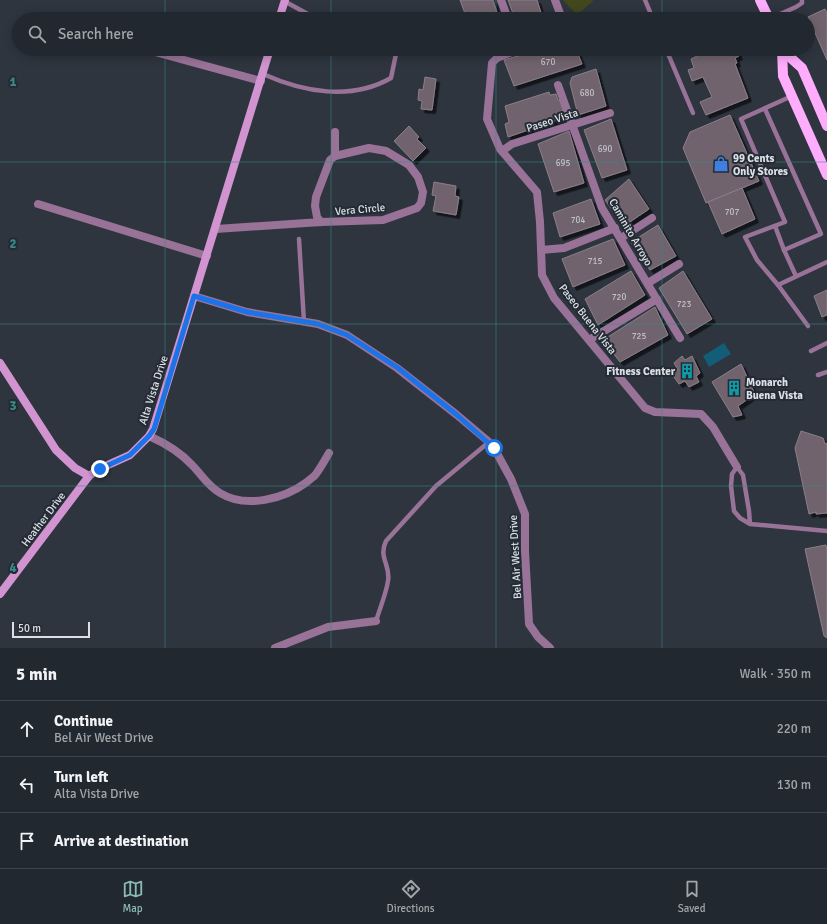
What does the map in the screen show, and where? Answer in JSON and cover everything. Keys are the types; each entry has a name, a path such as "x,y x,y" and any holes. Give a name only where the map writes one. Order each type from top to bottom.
{"main road":[{"path":"760,0 766,12"},
{"path":"782,56 783,76 827,175"},
{"path":"789,56 802,68 827,126"}],"street":[{"path":"501,0 505,12"},
{"path":"555,0 559,12"},
{"path":"281,12 285,1"},
{"path":"172,56 262,78"},
{"name":"Alta Vista Drive","path":"88,476 130,455 154,429 268,56"},
{"name":"Paseo Buena Vista","path":"502,56 492,63 487,119 502,151 537,192 542,276 554,298 645,408 655,412 701,414 713,427 737,467"},
{"name":"Caminito Arroyo","path":"558,85 602,208 680,338"},
{"name":"Paseo Vista","path":"502,151 512,144 610,113"},
{"path":"335,132 335,156"},
{"name":"Vera Circle","path":"216,229 320,222 383,220 417,208 421,203 423,192 418,177 409,165 386,151 369,148 335,156 330,160 316,197 315,206 317,217 320,222"},
{"path":"38,204 207,256"},
{"path":"621,238 652,218"},
{"path":"541,250 564,248 615,228"},
{"path":"648,283 679,264"},
{"name":"Bel Air West Drive","path":"194,296 247,312 318,324 347,335 398,368 489,442 494,448 511,479 525,514 528,624 538,638 550,648"},
{"path":"589,340 657,299"},
{"path":"0,364 56,450 75,468 88,476"},
{"path":"149,436 166,444 192,465 205,482 222,494 242,501 257,501 284,496 297,489 316,475 329,453"},
{"name":"Heather Drive","path":"0,594 88,476"},
{"path":"275,648 328,627 376,621"}],"lane":[{"path":"645,0 650,12"},
{"path":"785,12 802,3 802,0"},
{"path":"285,1 305,12"},
{"path":"262,78 299,88 330,92 357,90 382,83 391,78 396,56"},
{"path":"669,56 693,113"},
{"path":"792,96 741,120 785,222 745,237 757,260 778,285 808,326"},
{"path":"765,109 822,234 784,250"},
{"path":"775,226 796,276"},
{"path":"299,239 304,322"},
{"path":"778,285 827,262"},
{"path":"811,351 827,343"},
{"path":"818,375 827,372"},
{"path":"376,621 388,580 388,570 384,560 383,548 386,541 436,486 489,442"},
{"path":"750,524 743,475 737,467 732,474 731,486 734,511 740,518 750,524 827,531"}],"green space":[{"path":"563,0 594,0 580,12 574,12"}],"water":[{"path":"724,343 731,354 709,367 703,356"}],"building":[{"path":"460,0 493,0 497,12 464,12"},
{"path":"508,0 537,0 541,12 512,12"},
{"path":"825,9 827,13 827,60 815,33 815,14"},
{"path":"518,56 579,56 582,64 514,86 504,60"},
{"path":"697,56 739,56 735,58 737,63 735,64 748,98 706,115 700,102 712,97 703,77 692,81 688,70 694,68 691,59"},
{"path":"596,69 606,106 578,115 570,83 572,77"},
{"path":"425,77 436,79 432,110 421,109 422,101 418,100 419,89 423,90"},
{"path":"549,92 550,95 556,94 558,100 560,100 563,110 561,112 563,118 508,137 505,124 509,122 505,106"},
{"name":"99 Cents Only Stores","path":"730,115 759,181 706,203 683,148 690,132"},
{"path":"611,119 627,170 602,178 584,130"},
{"path":"409,126 419,137 417,139 426,148 413,161 394,141"},
{"path":"569,131 584,183 554,192 538,144"},
{"path":"629,179 649,209 624,226 605,200"},
{"path":"434,182 456,186 455,196 459,197 456,215 433,211 436,196 432,195"},
{"path":"742,188 755,219 722,234 708,202"},
{"path":"591,199 600,224 560,237 553,213"},
{"path":"658,225 676,256 650,270 631,242"},
{"path":"613,239 625,265 573,287 562,259"},
{"path":"631,271 645,295 598,325 585,299"},
{"path":"683,271 712,319 687,334 659,288"},
{"path":"827,290 827,315 822,317 814,296"},
{"path":"655,307 668,335 620,362 603,340"},
{"name":"Fitness Center","path":"682,356 685,360 692,356 700,373 696,376 699,382 689,387 685,381 679,384 671,373 678,370 674,363"},
{"name":"Monarch Buena Vista","path":"741,364 755,394 738,406 742,415 733,417 712,382"},
{"path":"801,431 823,438 825,444 827,443 827,513 816,514 816,512 809,514 795,448"},
{"path":"826,545 827,638 824,636 805,549"}],"place":[{"name":"99 Cents Only Stores","path":"721,164"},
{"name":"Fitness Center","path":"687,371"},
{"name":"Monarch Buena Vista","path":"734,388"}],"route":[{"path":"100,469 130,455 154,429 194,296 247,312 318,324 347,335 398,368 457,415 494,448"}]}
